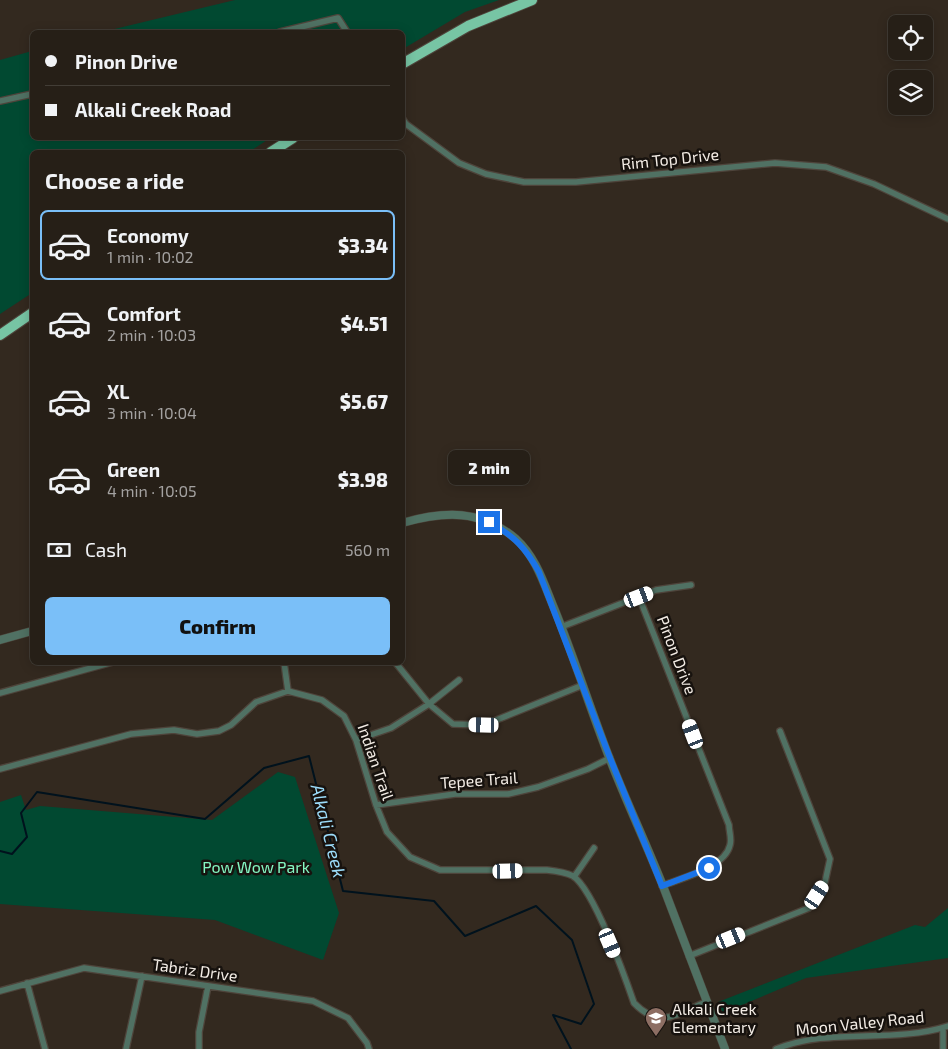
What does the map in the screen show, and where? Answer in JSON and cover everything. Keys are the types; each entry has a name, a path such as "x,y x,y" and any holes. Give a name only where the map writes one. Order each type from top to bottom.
{"highway":[{"path":"405,62 468,26 532,0"},
{"path":"274,150 290,140"},
{"path":"0,335 30,314"}],"street":[{"path":"288,30 338,18 346,30"},
{"path":"0,101 30,94"},
{"name":"Rim Top Drive","path":"405,122 459,164 486,174 524,182 576,182 775,163 826,167 874,184 948,219"},
{"path":"405,522 441,513 468,515 489,522 517,540 529,554 539,572 561,627 610,758 725,1049"},
{"path":"561,627 656,590 691,585"},
{"name":"Pinon Drive","path":"639,597 729,826 730,845 724,856 709,868 662,886"},
{"path":"0,640 30,632"},
{"path":"0,693 102,665"},
{"path":"0,770 131,734 174,730 197,734 219,731 231,725 256,702 288,691 284,665"},
{"path":"397,665 429,704 453,724 484,725 583,685"},
{"path":"356,740 391,728 429,704 459,680"},
{"name":"Indian Trail","path":"288,691 322,700 344,716 356,740 376,805 387,832 410,857 440,870 547,870 561,871 574,877"},
{"path":"689,956 809,908 825,882 830,859 780,731"},
{"name":"Tepee Trail","path":"376,805 455,794 508,794 538,787 588,769 610,758"},
{"path":"594,848 574,877 587,893 597,912 634,1004 653,1018 668,1017 706,1002"},
{"name":"Tabriz Drive","path":"0,991 84,968 313,1002 348,1018 367,1043 369,1049"},
{"path":"126,1049 142,976"},
{"path":"27,983 45,1049"},
{"path":"199,1049 208,986"},
{"path":"943,1049 946,1027"},
{"name":"Moon Valley Road","path":"776,1049 812,1038 886,1037 946,1027"}],"green space":[{"path":"235,0 499,0 465,12 405,48 405,30 110,30"},
{"path":"30,52 30,140 267,140 252,150 30,150 30,294 0,314 0,60"},
{"name":"Pow Wow Park","path":"278,772 295,777 339,913 323,960 215,920 0,904 0,802 21,795 26,810 40,806 212,820"},
{"path":"948,908 948,958 806,978 723,1013 718,1002 915,925 925,927"}],"waterway":[{"name":"Alkali Creek","path":"0,851 12,854 27,837 21,813 37,792 205,819 264,768 309,756 343,891 434,901 465,936 536,906 572,940 594,1004 581,1024 553,1015 571,1049"}],"place":[{"name":"Alkali Creek Elementary","path":"656,1037"}],"route":[{"path":"489,522 517,540 529,554 539,572 610,758 662,886 709,868"}]}
